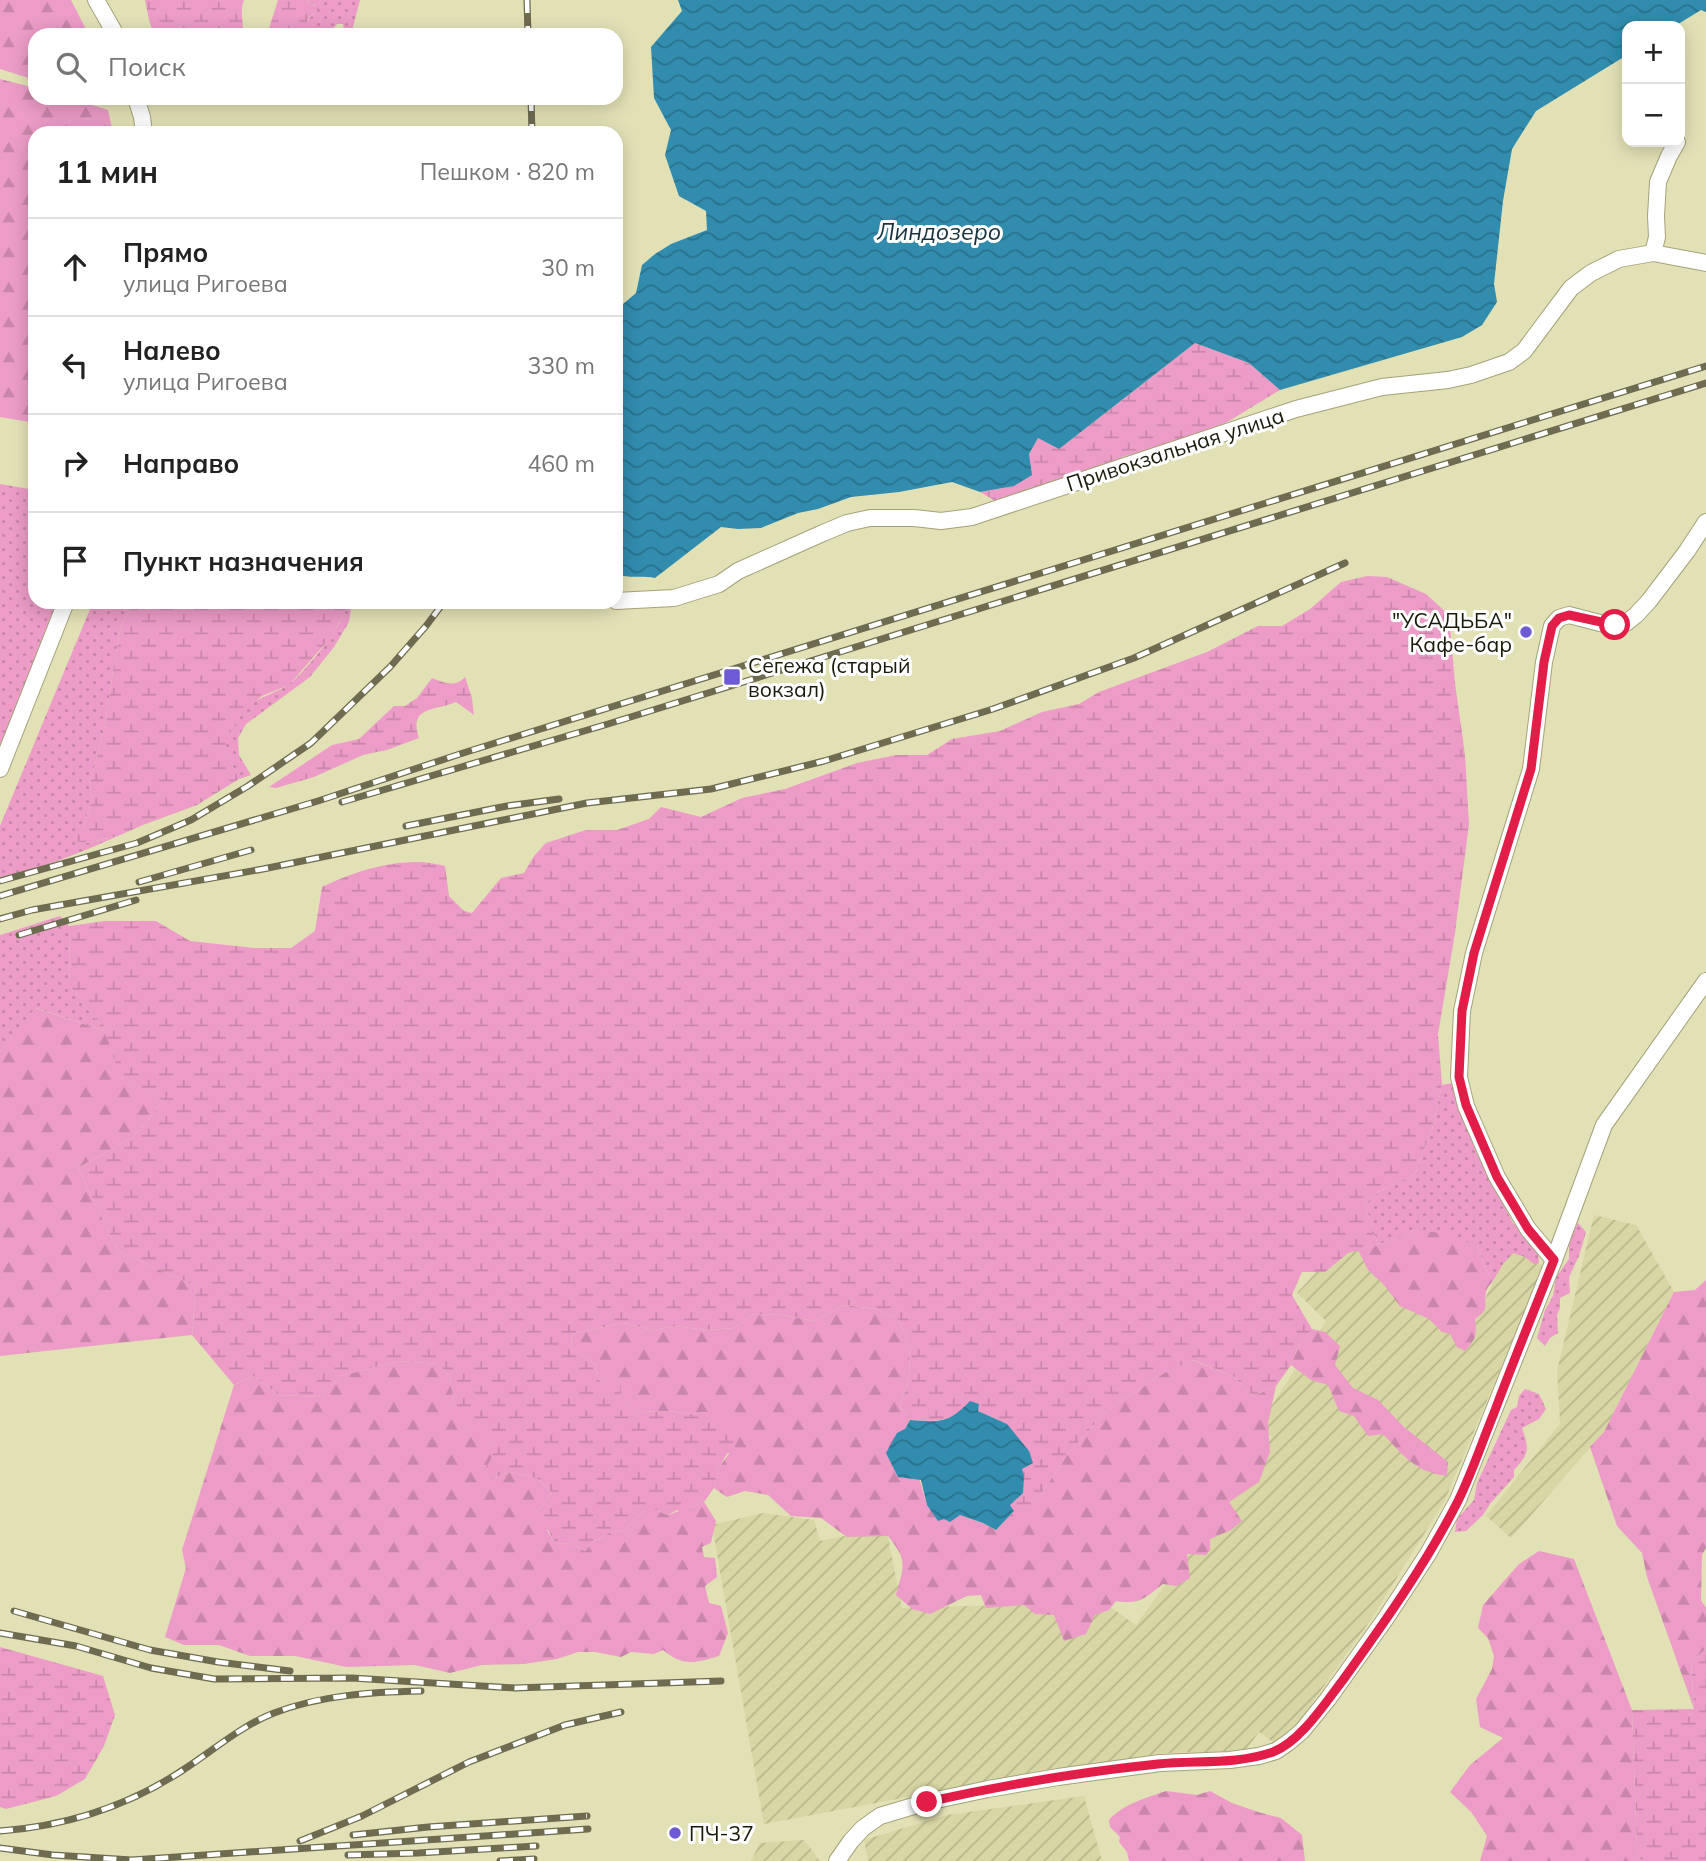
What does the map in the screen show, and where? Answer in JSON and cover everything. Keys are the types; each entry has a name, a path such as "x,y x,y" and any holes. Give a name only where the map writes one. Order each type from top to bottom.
{"street":[{"path":"96,0 112,28"},
{"path":"138,105 143,126"},
{"path":"1653,253 1657,237 1658,182 1674,147"},
{"name":"Привокзальная улица","path":"623,601 674,598 719,584 738,571 846,523 870,517 941,521 972,517 1308,406 1382,387 1471,375 1509,362 1524,351 1571,288 1591,273 1619,259 1653,253 1706,263"},
{"path":"1554,1260 1528,1229 1497,1177 1466,1105 1459,1077 1462,1011 1474,953 1531,769 1544,662 1552,626 1559,618 1569,615 1604,624 1626,622 1649,601 1706,522"},
{"path":"0,769 63,609"},
{"path":"837,1861 863,1828 880,1816 927,1802 1058,1777 1160,1763 1259,1756 1276,1751 1302,1731 1379,1629 1428,1555 1458,1500 1554,1260 1604,1125 1706,981"}],"shaded area":[{"path":"1594,1215 1636,1225 1674,1292 1604,1432 1511,1538 1486,1516 1560,1424 1557,1371"},
{"path":"1347,1239 1464,1344 1509,1248 1544,1266 1444,1502 1372,1618 1296,1726 1276,1744 1259,1732 1245,1751 1164,1753 1052,1770 764,1824 712,1525 763,1513 814,1520 820,1541 886,1527 902,1608 1103,1602 1136,1625 1272,1437 1258,1427 1326,1321 1297,1293"},
{"path":"1084,1796 1102,1861 868,1861 864,1840 947,1815"},
{"path":"804,1840 820,1861 751,1861 760,1843"}],"green space":[{"path":"0,0 71,0 85,28 28,28 28,78 0,69"},
{"path":"145,0 244,0 243,28 152,28"},
{"path":"278,0 306,0 319,8 307,20 304,28 269,28"},
{"path":"306,0 360,0 353,28 344,28 343,24 337,24 334,28 300,28 315,12 315,5"},
{"path":"0,79 28,86 28,105 93,105 108,110 111,126 28,126 28,422 0,417"},
{"path":"1195,343 1249,363 1280,390 1229,421 1191,439 1125,456 1004,506 980,492 1014,486 1038,438 1059,449"},
{"path":"0,484 28,489 28,609 56,609 0,755"},
{"path":"1367,576 1387,577 1426,594 1449,615 1465,755 1469,824 1438,1034 1442,1085 1432,1129 1415,1174 1378,1192 1365,1204 1378,1245 1348,1253 1325,1272 1302,1272 1292,1295 1312,1329 1298,1346 1291,1365 1276,1386 1253,1396 1233,1376 1193,1360 1164,1373 1108,1410 1069,1452 1039,1497 1008,1531 996,1530 1014,1511 1010,1505 1007,1424 978,1411 978,1404 970,1402 956,1414 943,1420 910,1420 900,1408 909,1376 910,1348 899,1320 876,1309 844,1305 814,1321 783,1315 754,1314 734,1328 707,1330 675,1326 654,1330 623,1323 571,1334 572,1349 594,1364 601,1384 621,1382 621,1398 639,1412 707,1412 725,1422 737,1438 719,1467 714,1488 704,1502 683,1513 677,1510 668,1515 656,1510 645,1510 624,1530 609,1533 594,1541 585,1551 572,1544 555,1543 548,1530 535,1523 536,1512 552,1493 538,1479 509,1472 492,1479 482,1474 492,1457 492,1442 485,1430 468,1425 461,1417 454,1402 450,1378 439,1364 399,1361 340,1376 322,1397 279,1395 253,1376 234,1385 192,1335 196,1286 118,1251 78,1168 134,1137 163,1101 120,1075 105,1031 70,986 69,926 105,921 156,921 190,941 254,948 291,948 315,931 322,887 368,869 417,862 445,866 449,896 464,911 472,913 501,878 524,873 546,843 586,830 617,830 649,819 661,807 701,817 742,798 785,789 857,763 896,755 927,755 952,739 1000,731 1042,712 1079,704 1099,692 1207,652 1258,626 1282,626 1310,609 1341,582"},
{"path":"90,609 131,609 121,625 105,725 90,784 92,799 84,826 72,840 86,843 118,836 60,860 0,877 0,826"},
{"path":"131,609 346,609 331,637 289,685 262,696 242,713 225,742 239,779 197,805 118,836 86,843 71,840 84,826 92,799 90,784 105,725 121,625"},
{"path":"351,609 349,622 334,647 310,677 246,724 238,738 239,755 251,775 239,779 224,742 241,713 295,680 333,633 345,610"},
{"path":"465,677 474,715 456,702 426,711 417,720 419,738 387,750 363,755 314,777 276,788 269,787 332,745 359,739 394,706 405,706 417,698 432,678 453,683"},
{"path":"60,916 69,926 70,986 105,1031 36,1008 0,1052 0,935"},
{"path":"35,1008 105,1031 121,1075 163,1101 134,1137 78,1168 118,1251 196,1286 192,1335 0,1356 0,1052"},
{"path":"1453,1083 1476,1152 1513,1223 1538,1251 1539,1263 1534,1264 1513,1253 1493,1281 1478,1247 1415,1230 1378,1245 1365,1204 1378,1192 1415,1174 1432,1129 1442,1085"},
{"path":"1578,1223 1586,1232 1569,1277 1570,1293 1560,1298 1558,1333 1550,1338 1545,1346 1537,1338 1545,1310 1553,1296 1556,1277 1569,1259 1569,1240"},
{"path":"1415,1230 1450,1234 1478,1247 1493,1281 1486,1291 1485,1309 1475,1319 1475,1336 1465,1351 1457,1347 1450,1334 1442,1332 1429,1319 1400,1306 1368,1270 1358,1250"},
{"path":"1706,1280 1706,1548 1702,1555 1701,1600 1706,1608 1706,1649 1691,1662 1694,1709 1647,1577 1642,1553 1617,1526 1590,1447 1604,1432 1674,1292 1695,1290"},
{"path":"844,1305 876,1309 899,1320 910,1348 909,1376 900,1408 910,1420 905,1429 927,1505 944,1518 960,1515 996,1530 1039,1497 1069,1452 1108,1410 1164,1373 1192,1360 1233,1376 1253,1396 1276,1386 1268,1423 1270,1452 1259,1482 1229,1502 1242,1521 1231,1530 1210,1539 1210,1550 1206,1555 1187,1554 1190,1578 1177,1586 1163,1584 1147,1597 1137,1601 1116,1601 1109,1610 1095,1615 1086,1634 1064,1641 1054,1615 1035,1614 1024,1605 986,1608 981,1595 967,1596 930,1614 912,1609 896,1595 903,1564 899,1552 888,1536 847,1537 821,1518 791,1516 768,1495 745,1491 727,1497 714,1488 719,1467 729,1454 707,1412 639,1412 601,1384 594,1364 572,1349 571,1334 623,1323 654,1330 675,1326 707,1330 734,1328 754,1314 783,1315 814,1321"},
{"path":"1312,1329 1325,1332 1340,1346 1335,1365 1353,1388 1378,1400 1404,1427 1448,1462 1447,1476 1418,1467 1383,1434 1368,1436 1354,1416 1339,1411 1328,1385 1311,1380 1291,1365 1298,1346"},
{"path":"399,1361 439,1364 450,1378 454,1402 468,1425 486,1429 492,1441 492,1456 483,1473 492,1479 509,1472 525,1475 538,1479 552,1493 536,1512 555,1543 572,1544 585,1551 594,1541 609,1533 624,1530 645,1510 656,1510 668,1515 704,1502 716,1521 711,1543 702,1547 704,1557 715,1558 717,1577 705,1586 709,1603 721,1606 728,1633 719,1656 690,1662 677,1659 663,1650 654,1654 631,1652 621,1657 578,1652 557,1659 524,1664 482,1665 450,1673 415,1665 347,1667 295,1656 250,1656 219,1645 184,1645 165,1637 186,1568 182,1550 234,1385 253,1376 279,1395 322,1397 340,1376"},
{"path":"1525,1389 1539,1394 1546,1409 1539,1419 1522,1428 1527,1446 1525,1455 1514,1470 1514,1477 1483,1515 1466,1531 1455,1532 1457,1519 1474,1500 1477,1483 1511,1410 1517,1407 1519,1396"},
{"path":"1539,1551 1574,1559 1632,1710 1637,1850 1641,1861 1480,1861 1487,1836 1472,1813 1450,1792 1470,1765 1503,1738 1480,1727 1476,1699 1492,1669 1494,1656 1488,1638 1478,1628 1483,1605 1519,1564"},
{"path":"0,1647 103,1676 115,1715 104,1746 85,1779 56,1796 6,1809 0,1807"},
{"path":"1706,1649 1706,1861 1641,1861 1637,1850 1632,1710 1694,1709 1691,1662"},
{"path":"1166,1791 1197,1795 1210,1791 1232,1803 1281,1818 1302,1835 1305,1861 1129,1861 1127,1852 1119,1842 1120,1837 1110,1827 1109,1820 1128,1806"}],"water":[{"name":"Линдозеро","path":"678,0 1706,0 1706,12 1701,10 1683,21 1622,21 1622,58 1536,111 1512,149 1494,284 1497,302 1482,325 1462,337 1280,390 1249,363 1195,343 1059,449 1038,438 1029,454 1032,475 1014,486 980,492 952,482 899,492 851,497 798,513 761,528 721,527 655,578 623,575 623,304 636,293 642,265 671,244 707,230 706,211 679,196 665,155 671,130 654,98 651,47 682,11"},
{"path":"970,1401 979,1404 978,1411 1007,1424 1029,1451 1033,1463 1022,1469 1023,1493 1010,1505 1014,1511 996,1530 960,1515 950,1522 944,1519 938,1521 927,1505 921,1480 898,1477 886,1453 897,1433 905,1429 910,1420 943,1420 956,1414"}],"railway":[{"path":"527,0 528,28"},
{"path":"531,105 532,126"},
{"path":"0,896 318,801 460,754 1706,366"},
{"path":"342,802 608,724 1706,383"},
{"path":"0,919 32,910 263,869 587,803 711,789 824,761 993,709 1134,658 1345,563"},
{"path":"0,881 137,843 191,820 248,786 311,743 390,667 439,609"},
{"path":"406,826 507,806 559,799"},
{"path":"139,882 251,850"},
{"path":"19,935 136,900"},
{"path":"14,1611 150,1650 290,1671"},
{"path":"0,1633 76,1646 151,1668 214,1679 352,1678 515,1688 721,1681"},
{"path":"0,1831 75,1819 122,1802 167,1780 251,1724 292,1707 347,1696 421,1691"},
{"path":"300,1841 362,1816 469,1762 565,1725 621,1712"},
{"path":"353,1835 587,1816"},
{"path":"0,1848 53,1855 132,1860 588,1829"},
{"path":"348,1855 536,1846"},
{"path":"500,1861 534,1859"}],"place":[{"name":"\"УСАДЬБА\" Кафе-бар","path":"1526,632"},
{"name":"Сегежа (старый вокзал)","path":"732,677"},
{"name":"ПЧ-37","path":"675,1833"}],"route":[{"path":"927,1802 1058,1777 1160,1763 1230,1760 1276,1751 1302,1731 1328,1699 1428,1555 1474,1464 1554,1260 1528,1229 1497,1177 1466,1105 1459,1077 1462,1011 1474,953 1531,769 1544,662 1552,626 1559,618 1569,615 1615,625"}]}
